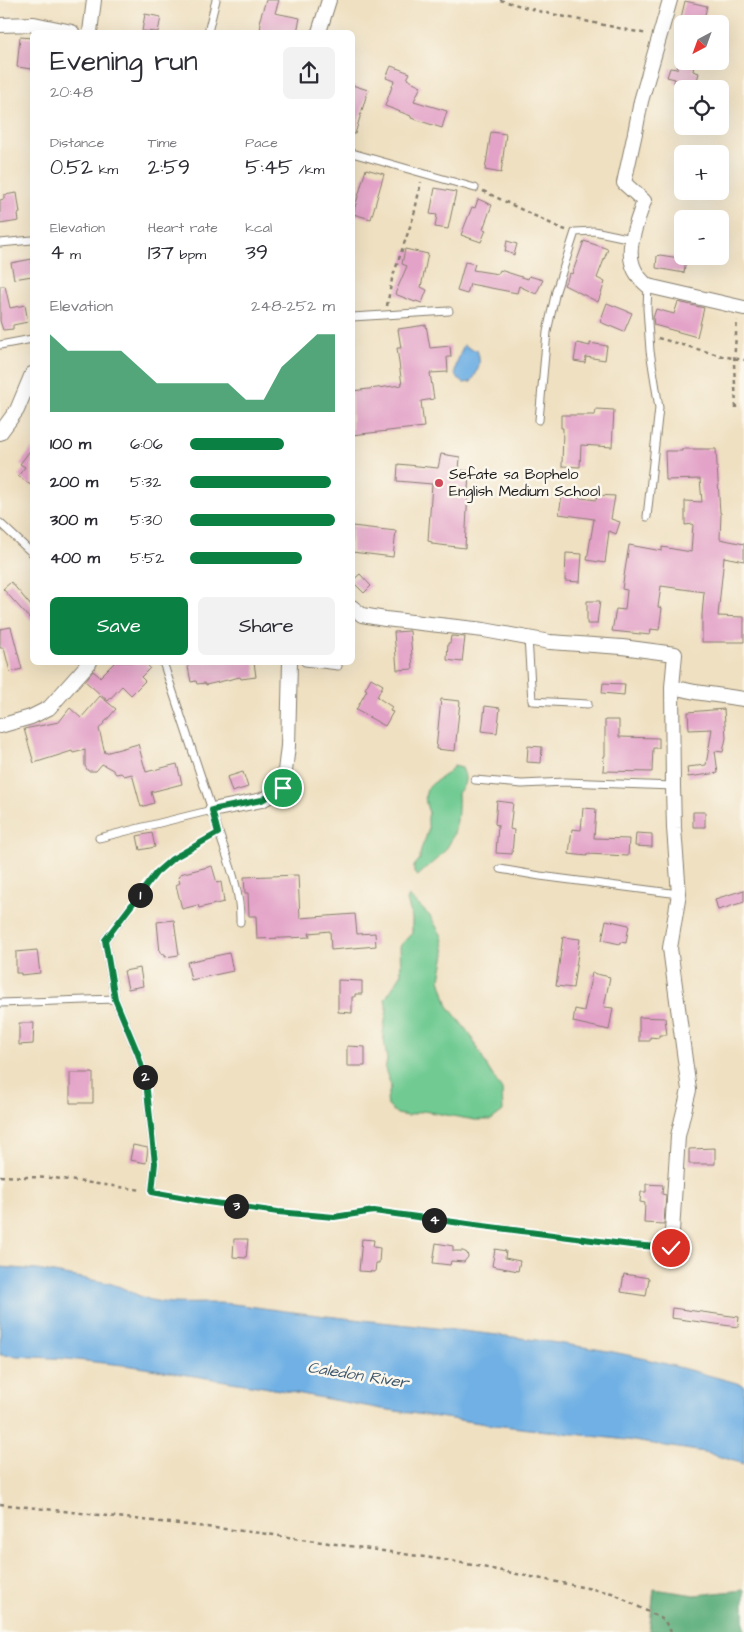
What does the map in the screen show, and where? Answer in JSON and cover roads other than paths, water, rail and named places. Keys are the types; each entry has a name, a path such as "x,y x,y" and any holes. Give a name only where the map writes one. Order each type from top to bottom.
{"street":[{"path":"90,30 94,0"},
{"path":"320,30 329,0"},
{"path":"670,0 658,36 641,101 624,183 644,201 632,239 631,264 640,280 648,286 741,307"},
{"path":"0,25 34,24 62,30"},
{"path":"0,433 17,410 30,379"},
{"path":"355,610 362,615 385,619 484,630 550,642 622,647 675,654 672,688 673,786 674,828 680,894 670,948 689,1090 678,1136 671,1248"},
{"path":"0,726 31,717 49,708 87,665"},
{"path":"212,810 262,800 283,788 288,746 290,665"},
{"path":"672,688 744,699"}],"lane":[{"path":"208,30 216,0"},
{"path":"355,154 475,188"},
{"path":"539,420 547,332 556,291 575,232 594,230 632,239"},
{"path":"0,243 30,240"},
{"path":"647,517 659,408 649,336 648,286"},
{"path":"355,317 449,311"},
{"path":"0,345 30,338"},
{"path":"0,524 30,551"},
{"path":"528,638 532,701 588,704"},
{"path":"164,665 218,833 231,866 238,896 240,922"},
{"path":"330,665 338,666"},
{"path":"475,780 522,784 565,782 673,786"},
{"path":"99,838 212,810"},
{"path":"500,869 680,894"},
{"path":"128,910 105,940 115,999 138,1054 146,1082 155,1163 152,1192"},
{"path":"0,1003 115,999"}],"water":[{"path":"464,345 477,350 479,363 471,382 464,383 457,378 455,373"},
{"name":"Caledon River","path":"0,1267 37,1270 109,1283 151,1300 162,1302 230,1304 546,1341 609,1351 687,1369 744,1385 744,1464 704,1452 627,1440 494,1425 382,1409 263,1387 132,1366 67,1359 0,1355"}],"place":[{"name":"Sefate sa Bophelo English Medium School","path":"439,483"}]}
